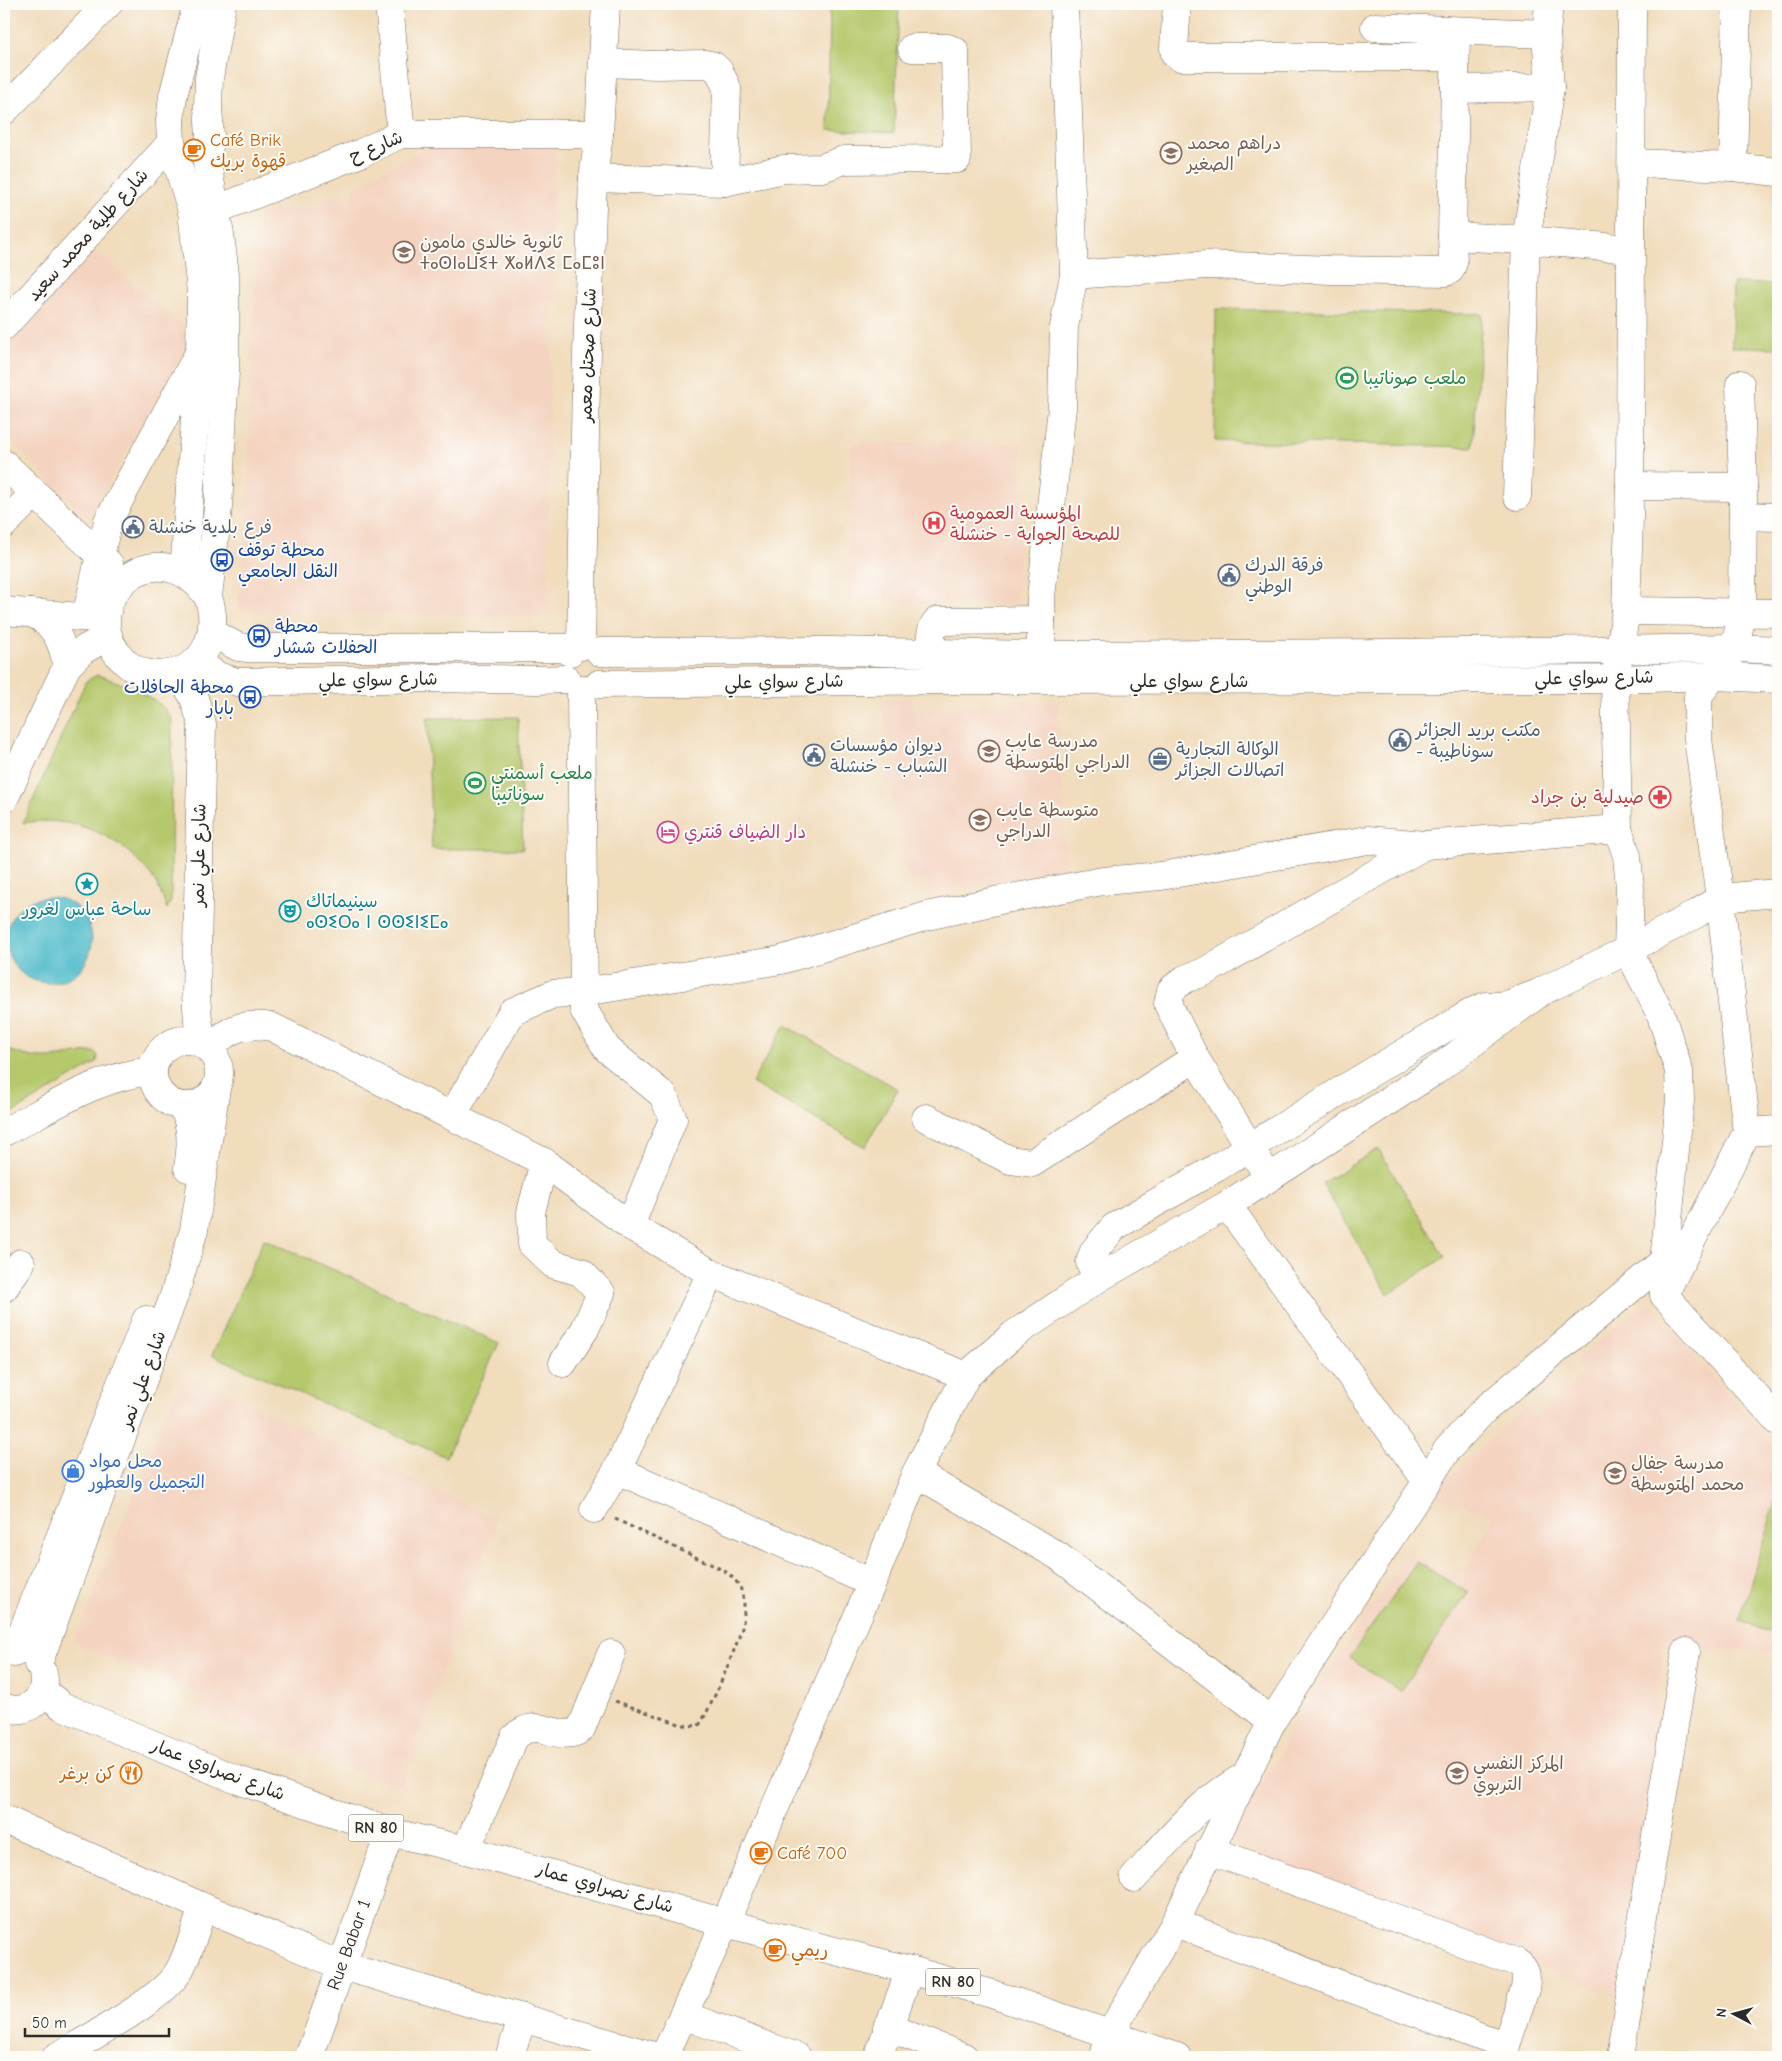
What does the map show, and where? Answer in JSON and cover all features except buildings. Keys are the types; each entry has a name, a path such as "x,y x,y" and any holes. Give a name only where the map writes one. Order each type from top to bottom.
{"street":[{"path":"4,111 108,4"},
{"path":"197,4 173,96 170,120 171,143 204,210 220,235 225,274 225,371 220,436 218,508 208,597"},
{"path":"184,572 200,351 201,292 197,242 204,210 210,137 209,78 222,4"},
{"path":"389,4 401,134"},
{"name":"شارع صحتل معمر","path":"583,650 586,382 593,178 599,134 606,4"},
{"path":"1041,668 1041,597 1062,408 1064,328 1074,275 1064,4"},
{"path":"1177,4 1174,48 1175,54 1179,57 1376,58 1455,44 1546,34"},
{"path":"1517,496 1526,240 1550,87 1546,34 1549,4"},
{"path":"1632,4 1633,163 1630,249 1630,486 1626,611 1615,679 1618,829 1626,856 1630,888 1628,950 1661,1015 1679,1071 1680,1100 1664,1261 1664,1295 1778,1421"},
{"path":"1733,167 1736,4"},
{"path":"1376,58 1377,15 1455,44"},
{"path":"1074,275 1207,265 1331,270 1446,272 1450,270 1452,263 1455,44"},
{"path":"593,178 724,182 784,169 822,168 844,160 957,158 956,51 948,48 912,48"},
{"path":"604,63 706,64 714,66 720,71 727,88 724,182"},
{"path":"1455,89 1550,87"},
{"name":"شارع ح","path":"204,210 361,153 401,134 599,134"},
{"name":"شارع طلية محمد سعيد","path":"4,326 171,143"},
{"path":"1633,163 1733,167 1778,172"},
{"path":"1452,236 1630,249"},
{"path":"4,799 67,666 83,650 100,624 110,597 124,580 137,571 152,567 168,567 184,572 198,583 208,597 213,615 212,633 204,653 188,666 162,675 144,673 128,666 116,653 100,624 99,554 108,521 115,506 200,351"},
{"path":"1664,1295 1747,1132 1720,898 1698,739 1698,696 1735,648 1742,613 1743,487 1740,384"},
{"path":"4,464 124,580"},
{"path":"1630,486 1743,487"},
{"path":"4,524 34,494"},
{"path":"1743,516 1778,517"},
{"path":"4,611 31,613 100,624"},
{"path":"1626,611 1778,613"},
{"path":"31,613 43,618 52,628 65,652 67,666"},
{"path":"930,654 931,632 933,625 937,621 1041,620"},
{"name":"شارع سواي علي","path":"212,633 238,647 248,648 566,648 583,650 832,651 930,654 1041,668 1392,666 1619,651 1735,648 1778,650"},
{"path":"582,684 604,677 607,668 605,659 583,650 563,668 582,684 584,1010 607,1049 663,1095 673,1119 630,1226"},
{"name":"شارع سواي علي","path":"188,666 237,682 431,678 536,680 582,684 959,680 1041,668"},
{"name":"شارع علي نمر","path":"188,666 194,698 202,724 196,995 198,1020 206,1046"},
{"name":"شارع سواي علي","path":"1392,666 1615,679 1715,676 1778,679"},
{"path":"452,1116 512,1012 553,994 584,992 781,960 926,916 1103,881 1161,876 1368,840 1426,845 1618,829"},
{"path":"1269,1178 1195,1058 1168,1004 1171,990 1185,979 1204,972 1426,845"},
{"path":"1097,1279 1090,1262 1094,1251 1114,1227 1250,1148 1474,1011 1486,1006 1504,1006 1542,991 1698,914 1720,898 1778,892"},
{"path":"664,2057 725,1923 872,1583 916,1473 966,1376 1013,1335 1097,1279 1227,1205 1434,1071 1542,991"},
{"path":"206,1046 239,1027 250,1025 272,1027 544,1162 630,1226 712,1273 966,1376"},
{"path":"218,1080 215,1055 206,1046 184,1039 166,1046 155,1061 153,1071 156,1086 164,1098 183,1106 193,1105 202,1102 218,1080 229,1058 248,1037 272,1027"},
{"path":"926,1118 1010,1160 1032,1163 1195,1058"},
{"path":"4,1132 93,1087 119,1077 153,1071"},
{"name":"شارع علي نمر","path":"19,1658 174,1296 194,1230 218,1080"},
{"name":"شارع علي نمر","path":"19,1658 164,1275 176,1231 191,1150 191,1131 183,1106"},
{"path":"1747,1132 1778,1130"},
{"path":"544,1162 531,1212 532,1244 553,1264 581,1272 601,1293 585,1329 563,1363"},
{"path":"1227,1205 1426,1480"},
{"path":"1107,2046 1175,1923 1272,1720 1447,1450 1484,1410 1664,1261"},
{"path":"4,1288 21,1263"},
{"path":"594,1509 617,1470 712,1273"},
{"path":"617,1470 872,1583"},
{"path":"916,1473 1058,1556 1272,1720"},
{"path":"1620,2057 1686,1652"},
{"path":"466,1850 514,1738 525,1728 532,1727 565,1734 577,1732 581,1729 611,1654"},
{"path":"5,1710 30,1706 37,1701 43,1691 44,1678 19,1658"},
{"name":"شارع نصراوي عمار","path":"43,1691 62,1706 235,1779 390,1832 466,1850 725,1923 910,1970 992,1994 1107,2046 1177,2057"},
{"path":"1134,1878 1192,1814 1228,1786 1247,1775"},
{"path":"4,1819 342,1966 657,2057"},
{"name":"Rue Babar 1","path":"309,2057 390,1832"},
{"path":"1175,1923 1504,2052 1527,1978 1526,1972 1516,1962 1209,1850"},
{"path":"56,2057 140,2007 163,1989 180,1970 203,1907"},
{"path":"878,2057 887,2027 910,1970"},
{"path":"683,2015 797,2057"},
{"path":"510,2057 523,2018"},
{"path":"887,2027 964,2057"}],"path":[{"path":"594,1509 723,1570 736,1580 743,1595 744,1609 742,1628 708,1713 698,1726 688,1726 663,1719 596,1693"}],"shaded area":[{"path":"555,141 549,418 549,617 240,611 238,598 241,592 248,511 249,411 259,214 277,209 321,207 321,198 353,197 353,188 396,163 439,142"},
{"path":"91,247 193,335 87,520 4,432 4,345"},
{"name":"المؤسسة العمومية للصحة الجواية - خنشلة","path":"851,443 1022,443 1017,605 847,602"},
{"name":"متوسطة عايب الدراجي","path":"912,698 913,709 1058,702 1066,870 928,895 929,879 912,881 907,878 886,770 894,769 881,700"},
{"name":"المركز النفسي التربوي","path":"1648,1302 1778,1452 1778,1653 1664,1646 1620,1998 1301,1873 1226,1838 1252,1793 1280,1754 1289,1731 1409,1553 1461,1580 1493,1516 1429,1494 1527,1406 1534,1418 1584,1374 1572,1361"},
{"path":"183,1373 497,1519 401,1787 251,1735 196,1711 202,1695 74,1643"}],"green space":[{"path":"830,5 899,5 894,133 828,130"},
{"path":"1733,283 1778,284 1778,348 1732,347"},
{"name":"ملعب صوناتيبا","path":"1216,309 1482,314 1473,447 1215,441"},
{"path":"97,675 123,684 152,699 165,709 172,720 171,901 167,909 150,874 129,852 116,842 87,828 71,824 39,821 23,823 86,681"},
{"name":"ملعب أسمنتي سوناتيبا","path":"518,717 523,849 432,849 427,718"},
{"path":"785,1025 898,1089 865,1147 752,1083"},
{"path":"4,1048 36,1058 95,1052 98,1056 97,1062 4,1118"},
{"path":"1378,1149 1445,1257 1388,1294 1322,1183"},
{"path":"264,1239 499,1343 446,1457 212,1355"},
{"path":"1778,1493 1778,1633 1739,1622"},
{"path":"1417,1562 1468,1593 1400,1691 1349,1658"}],"water":[{"path":"49,897 65,900 73,904 85,916 89,924 92,940 89,956 85,964 73,976 65,980 49,983 33,980 25,976 13,964 9,956 6,940 9,924 13,916 25,904 33,900"}],"place":[{"name":"Café Brik قهوة بريك","path":"194,150"},
{"name":"دراهم محمد الصغير","path":"1171,153"},
{"name":"ثانوية خالدي مامون ⵜⴰⵙⵏⴰⵡⵉⵜ ⵅⴰⵍⴷⵉ ⵎⴰⵎⵓⵏ","path":"404,252"},
{"name":"ملعب صوناتيبا","path":"1347,378"},
{"name":"المؤسسة العمومية للصحة الجواية - خنشلة","path":"934,523"},
{"name":"فرع بلدية خنشلة","path":"133,527"},
{"name":"محطة توقف النقل الجامعي","path":"222,560"},
{"name":"فرقة الدرك الوطني","path":"1229,575"},
{"name":"محطة الحفلات ششار","path":"259,636"},
{"name":"محطة الحافلات بابار","path":"250,697"},
{"name":"مكتب بريد الجزائر - سوناطيبة","path":"1400,740"},
{"name":"مدرسة عايب الدراجي المتوسطة","path":"989,751"},
{"name":"ديوان مؤسسات الشباب - خنشلة","path":"814,755"},
{"name":"الوكالة التجارية اتصالات الجزائر","path":"1160,759"},
{"name":"ملعب أسمنتي سوناتيبا","path":"475,783"},
{"name":"صيدلية بن جراد","path":"1660,797"},
{"name":"متوسطة عايب الدراجي","path":"980,820"},
{"name":"دار الضياف قنتري","path":"668,832"},
{"name":"ساحة عباس لغرور","path":"87,884"},
{"name":"سينيماتاك ⴰⵙⵉⵔⴰ ⵏ ⵙⵙⵉⵏⵉⵎⴰ","path":"290,911"},
{"name":"محل مواد التجميل والعطور","path":"73,1471"},
{"name":"مدرسة جفال محمد المتوسطة","path":"1615,1473"},
{"name":"كن برغر","path":"131,1773"},
{"name":"المركز النفسي التربوي","path":"1457,1773"},
{"name":"Café 700","path":"761,1853"},
{"name":"ريمي","path":"775,1950"}]}
